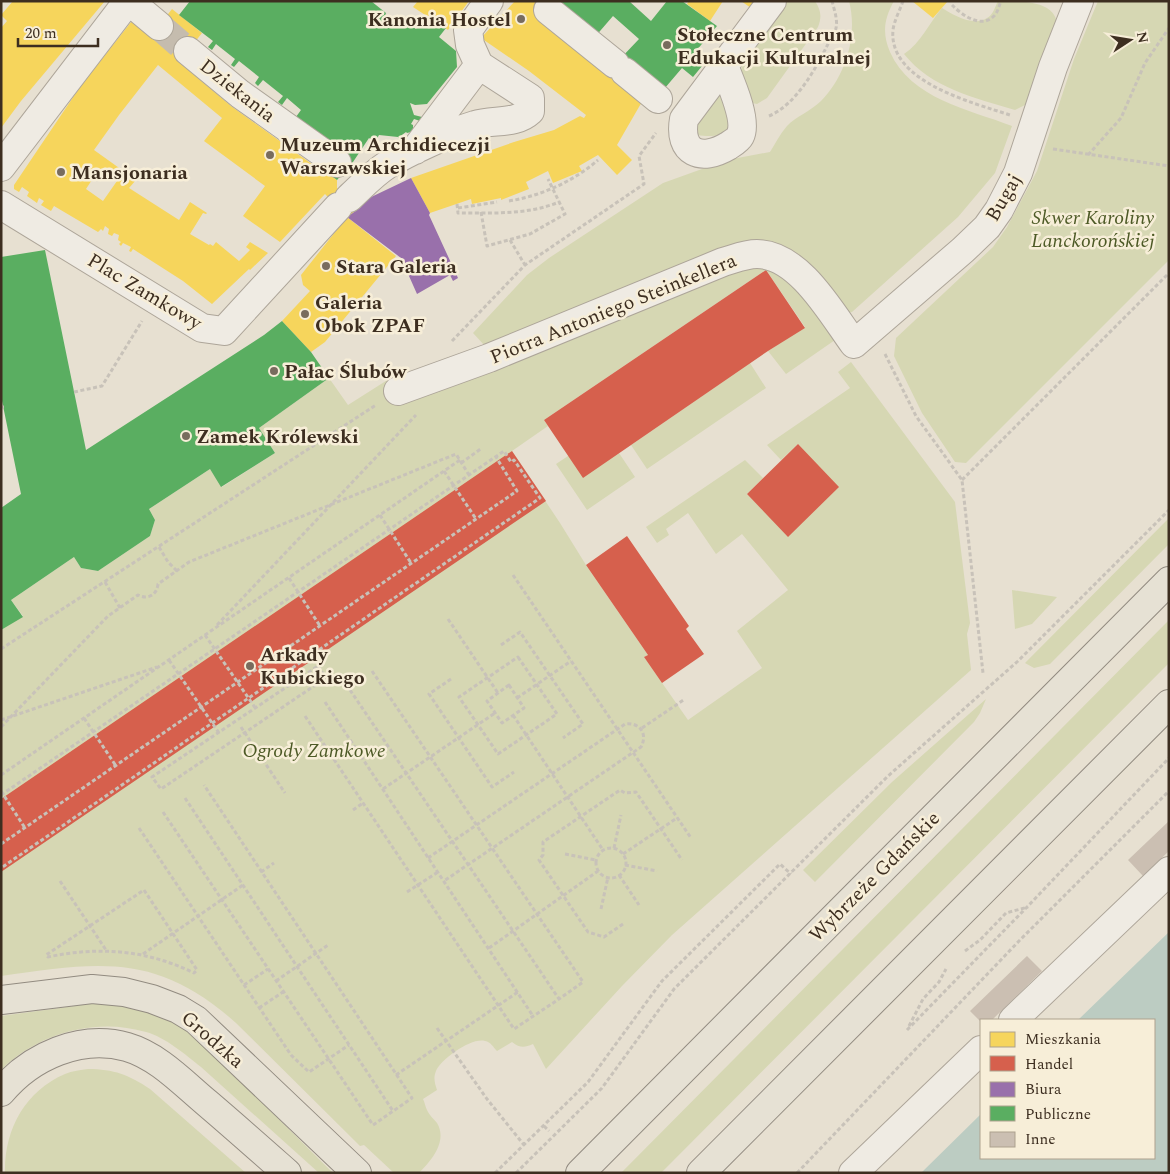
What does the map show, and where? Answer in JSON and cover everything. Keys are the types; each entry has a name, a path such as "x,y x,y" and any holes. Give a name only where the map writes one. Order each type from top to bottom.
{"main road":[{"name":"Wybrzeże Gdańskie","path":"580,1173 1169,581"},
{"path":"702,1173 1169,704"},
{"name":"Grodzka","path":"1,1000 92,989 124,992 152,999 178,1009 196,1020 357,1173"},
{"path":"1,1092 26,1069 45,1056 62,1049 86,1044 111,1044 128,1048 168,1070 287,1173"}],"street":[{"path":"6,161 129,1 159,26"},
{"path":"346,184 476,125 513,120 524,116 530,111 530,98 474,55 468,30 489,1"},
{"path":"724,66 734,90 742,124 740,136 719,151 705,154 692,151 684,144 682,132 684,119 772,1"},
{"name":"Bugaj","path":"862,337 987,227 1009,193 1028,146 1053,67 1079,1"},
{"path":"548,10 658,99"},
{"name":"Dziekania","path":"188,51 346,184"},
{"path":"414,152 474,55"},
{"name":"Plac Zamkowy","path":"1,205 202,328 224,331 346,184"},
{"name":"Piotra Antoniego Steinkellera","path":"398,391 489,358 723,262 757,254 769,255 800,272 862,337"},
{"path":"1014,1019 1169,871"},
{"path":"853,1173 980,1051"}],"path":[{"path":"742,124 770,116 781,110 808,81 836,28 832,1"},
{"path":"903,1 893,30 894,47 902,60 912,71 936,88 990,108"},
{"path":"952,5 966,17 984,21 995,15 1001,1"},
{"path":"1088,155 1121,118 1146,62 1169,28"},
{"path":"1028,146 1169,166"},
{"path":"509,201 527,198 579,175 598,160"},
{"path":"480,212 487,246 530,234 565,214 548,179"},
{"path":"462,331 525,265 644,184"},
{"path":"497,202 457,206 458,213 523,211 546,207 559,202"},
{"path":"510,240 525,265"},
{"path":"962,480 1169,273"},
{"path":"74,392 102,386 156,299"},
{"path":"862,337 883,352 916,416 962,480 984,673"},
{"path":"1,649 398,391"},
{"path":"212,630 416,414"},
{"path":"1,775 444,471 482,448"},
{"path":"1,868 540,498 514,460 511,462 504,451 2,793 25,828"},
{"path":"1,727 108,616 138,595 146,598 153,595 158,588 158,584 189,562 456,454 470,475"},
{"path":"1,844 518,491 496,457"},
{"path":"444,471 476,519"},
{"path":"516,1173 602,1088 674,989 888,776 1018,661 1169,510"},
{"path":"380,515 411,563"},
{"path":"159,547 177,571"},
{"path":"513,576 691,838"},
{"path":"289,578 320,626"},
{"path":"105,582 120,608"},
{"path":"448,619 498,693"},
{"path":"500,644 520,632 583,724 563,738"},
{"path":"205,635 256,709"},
{"path":"518,657 537,684 557,714 498,754 460,697 518,657"},
{"path":"169,660 220,733"},
{"path":"517,698 571,661"},
{"path":"1,720 161,665"},
{"path":"318,666 326,678 161,789 152,777 220,733 318,666"},
{"path":"305,716 514,1029 534,1016 583,982 372,671"},
{"path":"451,679 429,694 492,787 514,772"},
{"path":"509,685 517,698 524,708 502,723 486,701 509,685"},
{"path":"348,687 559,999"},
{"path":"642,728 685,698"},
{"path":"325,702 534,1016"},
{"path":"383,789 495,713"},
{"path":"513,715 603,850"},
{"path":"84,718 116,766"},
{"path":"428,858 625,724 636,724 642,728 644,742 641,747 444,881"},
{"path":"240,727 286,793"},
{"path":"952,963 944,970 939,982 923,999 907,1030 1169,758"},
{"path":"163,812 373,1125 412,1098 204,785"},
{"path":"623,924 604,937 588,932 539,860 543,855 543,842 620,790 625,793 636,792 682,860"},
{"path":"797,1173 1019,941 1169,791"},
{"path":"184,798 393,1111"},
{"path":"353,810 363,803"},
{"path":"614,848 620,815"},
{"path":"623,854 678,818"},
{"path":"139,828 291,1055 309,1072 349,1045"},
{"path":"607,847 620,849 626,859 624,872 614,878 602,876 596,866 596,860 597,854 603,850 607,847"},
{"path":"565,854 596,860"},
{"path":"261,872 274,863"},
{"path":"495,1173 588,1082 662,981 780,864 791,874"},
{"path":"625,865 658,871"},
{"path":"489,948 598,871"},
{"path":"407,892 438,872"},
{"path":"619,875 639,904"},
{"path":"601,909 608,877"},
{"path":"60,881 106,950"},
{"path":"143,954 243,884"},
{"path":"144,890 172,933 197,970 194,972 143,954 106,950 48,957 46,955 144,890"},
{"path":"959,956 980,940 1006,913 1028,906"},
{"path":"276,981 328,946"},
{"path":"244,985 268,969"},
{"path":"259,1008 283,992"},
{"path":"396,1075 518,992"},
{"path":"437,1028 488,1099 524,1144"},
{"path":"544,1126 549,1131"}],"green space":[{"path":"789,1 815,1 819,7 820,14 818,27 767,98 757,104 747,102 740,73 744,60 783,5"},
{"path":"849,1 894,1 886,20 885,32 887,45 899,68 926,92 960,108 1012,126 995,173 958,217 852,312 847,313 783,249 485,346 473,333 527,275 549,258 663,183 727,160 770,152 787,126 821,101 837,80 848,54 851,41 852,27"},
{"path":"998,1 1035,3 1050,10 1055,15 1057,23 1027,104 1015,110 969,96 940,83 915,66 904,54 920,39 942,8 964,19 976,21 989,17"},
{"name":"Skwer Karoliny Lanckorońskiej","path":"1098,1 1169,1 1169,260 966,463 955,462 922,413 894,356 896,338 993,247 1007,227 1037,171 1074,59"},
{"path":"714,97 725,97 730,128 715,136 697,135 694,121"},
{"name":"Ogrody Zamkowe","path":"746,266 773,269 795,285 835,340 786,374 768,351 805,327 766,270 544,420 548,426 512,451 586,565 648,655 644,657 688,720 762,668 737,631 788,590 742,534 716,554 688,513 666,529 669,535 657,543 646,527 745,460 763,478 747,494 788,536 798,444 781,460 767,445 850,388 838,372 851,362 955,502 970,623 967,634 971,670 672,935 546,1069 533,1044 522,1047 512,1042 497,1051 487,1042 479,1041 473,1042 450,1055 436,1071 435,1081 437,1090 423,1099 428,1112 437,1123 441,1137 433,1157 419,1173 394,1173 364,1145 360,1146 236,1023 207,1000 180,984 153,973 126,968 98,966 68,967 1,976 1,630 23,616 11,600 74,557 81,568 98,571 150,536 155,520 149,509 210,469 222,487 275,453 259,428 329,378 348,405 389,379 405,400"},
{"path":"750,363 766,388 647,469 631,445"},
{"path":"619,453 635,477 587,510 556,464 568,456"},
{"path":"1169,518 1169,544 1050,664 1034,668 1025,663"},
{"path":"1012,590 1057,597 1032,624 1015,629"},
{"path":"1169,620 1169,663 661,1173 621,1173"},
{"path":"986,699 974,722 815,882 803,870 892,782"},
{"path":"96,1003 130,1006 155,1013 192,1033 333,1173 319,1173 201,1067 168,1042 153,1034 107,1026 69,1032 32,1046 1,1070 1,1016"},
{"path":"88,1069 106,1070 121,1074 150,1089 246,1173 5,1173 8,1142 13,1127 28,1101 51,1081 68,1073"}],"shaded area":[{"path":"1169,932 1169,1173 921,1173 980,1115 980,1159 1155,1159 1155,1019 1079,1019"}],"building: Mieszkania":[{"path":"13,1 105,1 21,101 1,128 1,28 7,21 1,15"},
{"path":"418,1 469,1 448,30 413,7"},
{"path":"515,1 549,1 643,100 617,145 632,160 617,175 598,155 579,166 582,171 553,183 548,171 526,182 529,189 501,200 501,198 472,204 471,199 430,213 411,178 554,130 580,116 584,118 586,115 529,71 481,38"},
{"path":"689,1 723,1 710,21 687,4"},
{"path":"741,1 760,1 751,8"},
{"path":"912,1 948,1 933,18"},
{"path":"172,9 202,33 179,62 231,106 327,175 329,174 337,180 337,188 360,208 347,217 325,194 280,242 243,216 265,186 204,141 222,118 158,65 94,150 136,180 129,188 179,220 190,202 207,213 203,213 190,234 209,245 213,246 216,242 239,261 250,250 246,247 250,242 268,253 212,304 183,281 133,249 131,252 129,251 131,247 123,243 121,246 119,244 121,242 118,240 119,235 114,233 112,236 108,234 109,229 105,226 103,231 101,229 98,232 54,206 51,211 41,205 44,201 39,198 37,203 27,196 29,192 22,187 19,192 14,189 14,185 80,87 135,17 155,31","holes":["99,169 117,181 103,201 86,189"]},
{"path":"347,217 396,256 325,342 311,352 282,321 310,291 303,285 301,275"}],"building: Handel":[{"path":"766,270 805,328 768,351 583,478 544,420"},
{"path":"798,444 839,487 788,537 747,494"},
{"name":"Arkady Kubickiego","path":"512,451 546,501 1,872 1,799"},
{"path":"627,536 689,626 686,629 704,654 662,683 644,657 648,655 586,565"}],"building: Biura":[{"path":"411,178 430,213 429,215 458,278 453,281 450,275 417,294 401,258 347,217 360,208 367,199"}],"building: Publiczne":[{"path":"190,1 371,1 386,13 385,16 399,28 408,24 416,29 426,16 446,28 439,37 456,51 457,67 427,104 415,105 410,103 414,115 422,117 420,121 414,119 411,124 413,129 411,132 406,132 402,135 405,141 401,143 398,137 379,135 375,142 369,138 353,162 337,180 329,174 293,121 301,110 287,98 282,105 278,102 283,96 263,80 258,86 255,83 259,77 239,61 234,67 231,65 235,59 216,44 212,50 208,47 213,41 179,15"},
{"name":"Stołeczne Centrum Edukacji Kulturalnej","path":"549,1 629,1 651,21 667,1 682,1 717,26 696,51 707,60 693,77 682,68 659,95 620,59 639,39 613,16 594,38"},
{"name":"Zamek Królewski","path":"45,250 86,450 264,335 282,321 311,352 329,378 259,428 275,453 221,487 210,469 149,509 155,520 150,536 98,571 81,568 74,557 11,600 23,617 1,630 1,508 21,494 1,396 1,257"}],"building: Inne":[{"path":"1169,821 1169,851 1143,876 1128,860"},
{"path":"1027,956 1042,971 993,1019 980,1019 980,1021 970,1011"}],"tunnel":[{"path":"159,26 188,51"}],"place":[{"name":"Kanonia Hostel","path":"521,19"},
{"name":"Stołeczne Centrum Edukacji Kulturalnej","path":"667,45"},
{"name":"Muzeum Archidiecezji Warszawskiej","path":"270,155"},
{"name":"Mansjonaria","path":"61,172"},
{"name":"Stara Galeria","path":"326,266"},
{"name":"Galeria Obok ZPAF","path":"305,314"},
{"name":"Pałac Ślubów","path":"274,371"},
{"name":"Zamek Królewski","path":"186,436"},
{"name":"Arkady Kubickiego","path":"250,666"}]}
